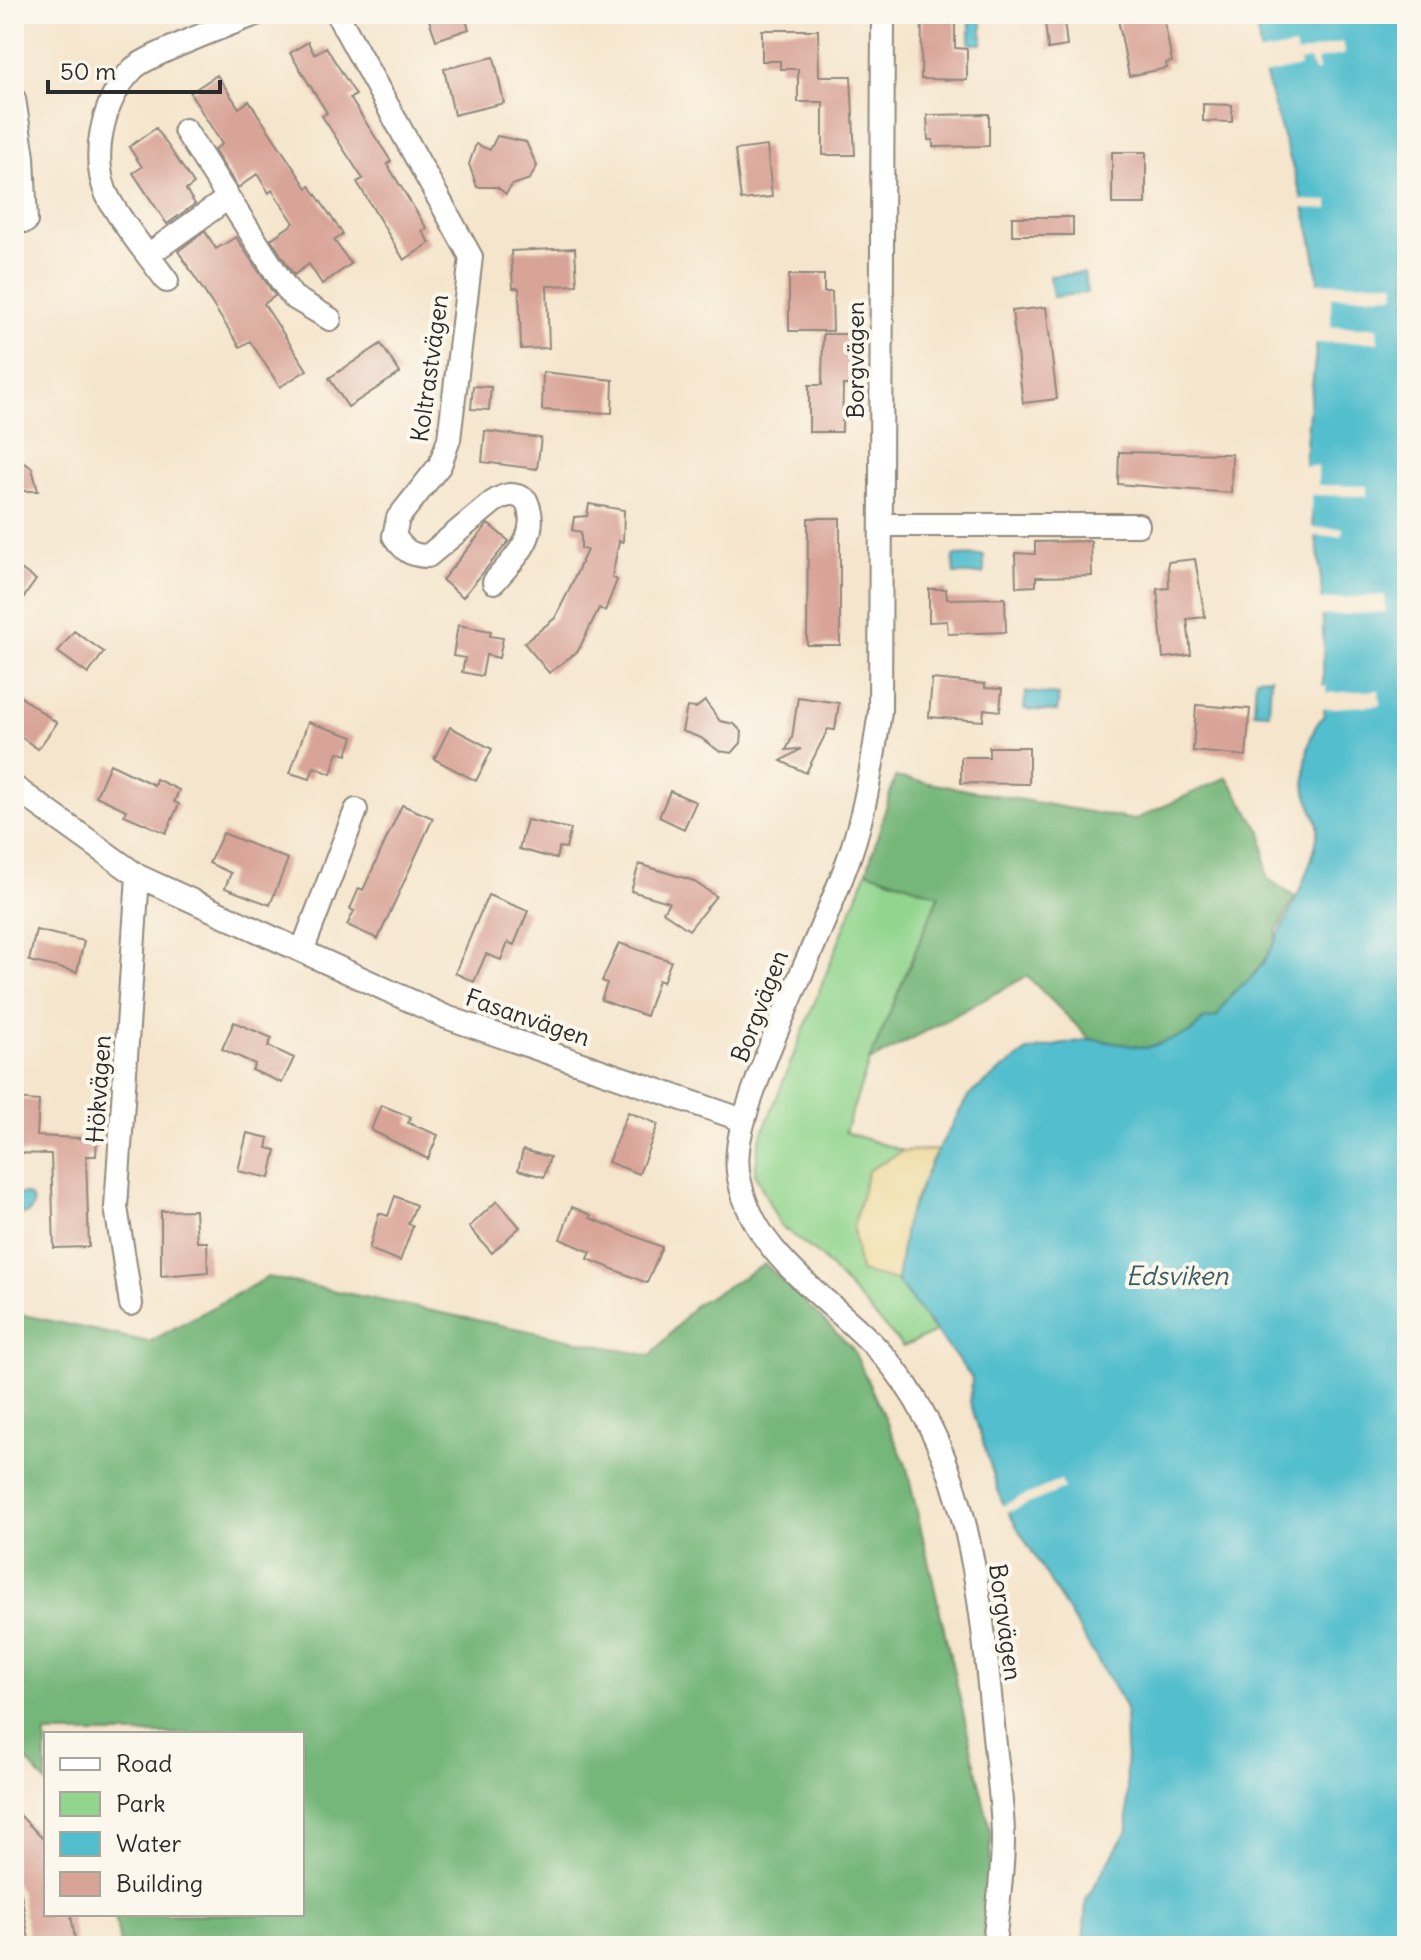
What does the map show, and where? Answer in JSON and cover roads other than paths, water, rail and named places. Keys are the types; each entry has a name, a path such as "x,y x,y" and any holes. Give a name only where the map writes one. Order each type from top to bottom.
{"street":[{"path":"167,281 108,198 101,160 102,125 116,92 134,67 232,18 256,14"},
{"name":"Koltrastvägen","path":"337,14 471,257 449,439 440,465 398,518 394,536 403,549 415,556 428,556 493,502 505,494 517,495 526,500 533,527 525,544 494,582"},
{"name":"Borgvägen","path":"883,14 880,711 870,780 850,855 785,1007 743,1120 738,1175 754,1224 781,1261 839,1310 893,1367 926,1420 949,1473 970,1555 986,1659 1003,1838 994,1946"},
{"path":"14,99 23,157 26,221"},
{"path":"185,130 293,297 330,319"},
{"path":"148,255 228,198"},
{"path":"881,525 1138,525"},
{"name":"Fasanvägen","path":"14,787 138,876 446,1017 743,1120"},
{"path":"302,951 356,810"},
{"name":"Hökvägen","path":"131,1304 116,1207 138,876"}],"water":[{"name":"Edsviken","path":"1255,14 1407,14 1407,1946 1083,1946 1086,1900 1128,1829 1125,1706 1002,1502 970,1402 972,1378 897,1281 906,1221 931,1162 969,1095 1027,1051 1090,1039 1146,1048 1191,1033 1203,1020 1217,1017 1231,995 1253,976 1272,947 1301,886 1315,847 1318,827 1307,796 1305,772 1310,741 1324,716 1322,613 1318,551 1305,468 1319,309 1318,282 1309,225 1266,75"},
{"path":"970,18 982,18 982,44 970,44"},
{"path":"1084,273 1087,293 1053,297 1050,276"},
{"path":"984,555 984,574 954,574 953,556"},
{"path":"1271,677 1269,713 1254,712 1256,678"},
{"path":"1026,692 1059,695 1057,712 1024,709"},
{"path":"23,1194 30,1197 33,1204 30,1211 23,1214 16,1211 13,1204 16,1197"}]}
